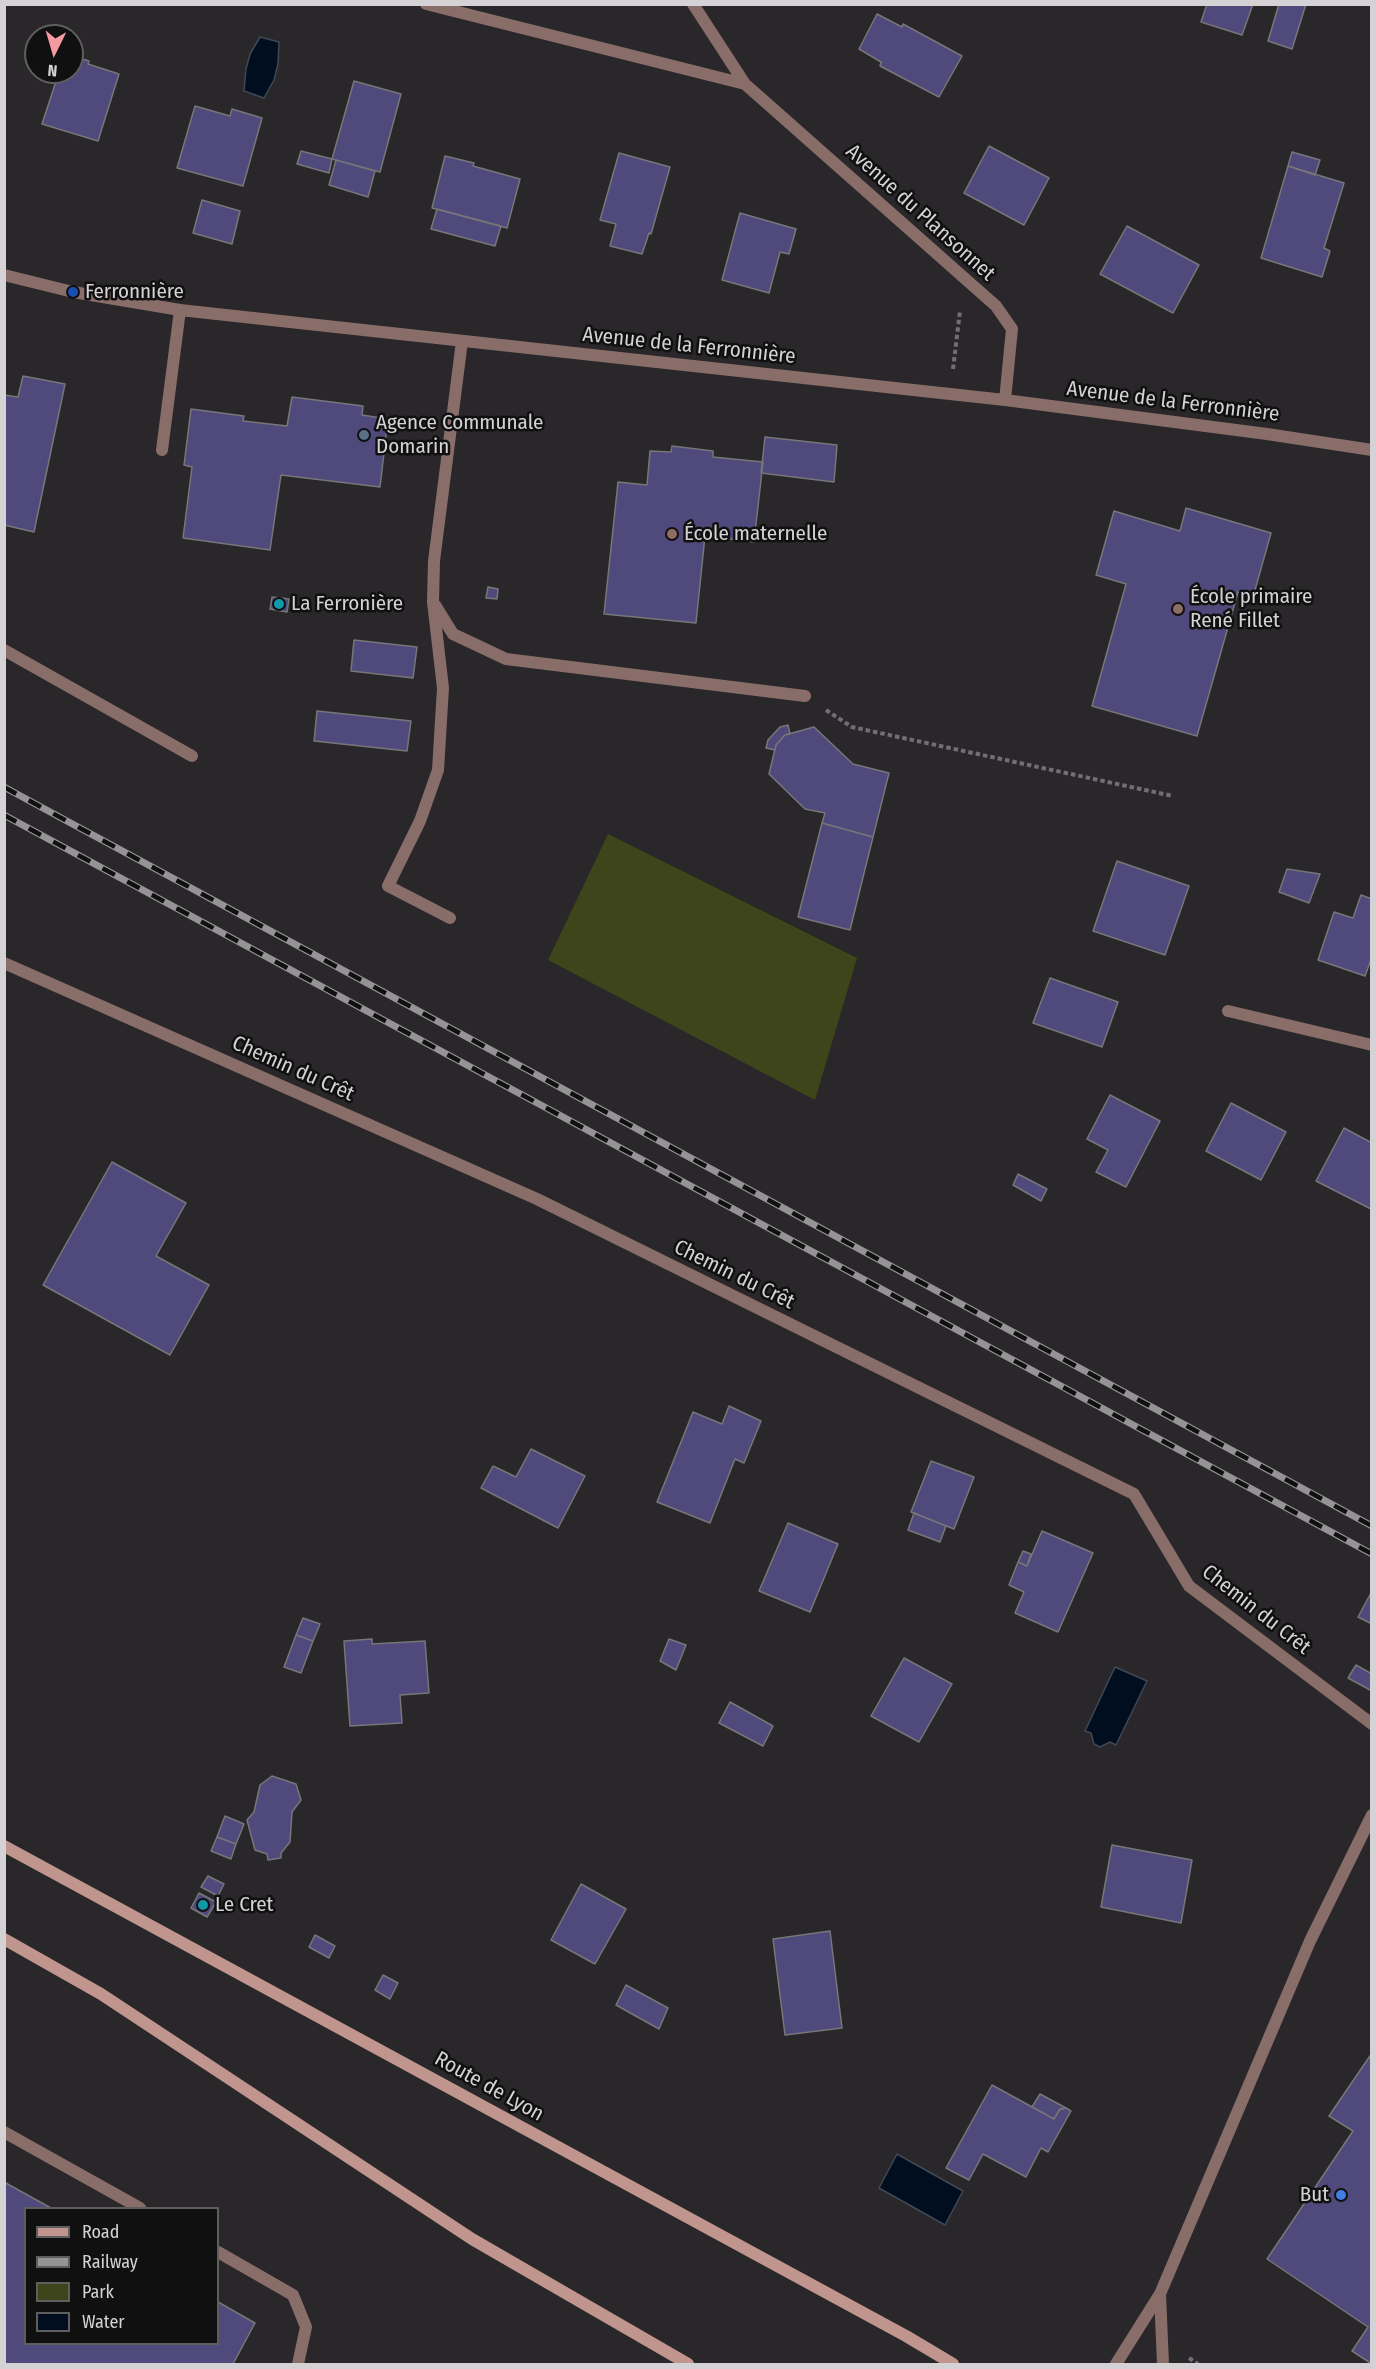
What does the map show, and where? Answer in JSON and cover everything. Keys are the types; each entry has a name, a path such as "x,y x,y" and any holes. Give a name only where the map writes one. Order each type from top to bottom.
{"main road":[{"name":"Route de Lyon","path":"4,1845 953,2364"},
{"path":"4,1939 100,1994 472,2240 688,2364"}],"street":[{"name":"Avenue du Plansonnet","path":"426,4 745,84"},
{"name":"Avenue du Plansonnet","path":"693,4 745,84 996,306 1012,329 1005,400"},
{"name":"Avenue de la Ferronnière","path":"4,275 73,292 180,310 1005,400 1371,450"},
{"path":"162,450 180,310"},
{"path":"450,918 388,886 420,821 438,770 444,688 433,602 434,561 462,341"},
{"path":"433,602 453,634 506,658 805,696"},
{"path":"4,650 192,756"},
{"name":"Chemin du Crêt","path":"4,963 537,1199 1134,1494 1189,1586 1371,1724"},
{"path":"1228,1011 1371,1045"},
{"path":"1116,2364 1160,2294 1310,1941 1371,1815"},
{"path":"4,2132 138,2207"},
{"path":"219,2253 293,2295 306,2327 298,2364"},
{"path":"1160,2294 1163,2364"}],"path":[{"path":"950,394 964,277"},
{"path":"805,696 852,727 1173,796"}],"green space":[{"path":"608,834 857,958 815,1100 548,960"}],"water":[{"path":"260,37 279,42 278,64 274,80 264,98 244,91 250,54"},
{"path":"1115,1667 1147,1681 1116,1745 1110,1742 1100,1747 1094,1744 1091,1733 1085,1731"},
{"path":"897,2154 963,2191 945,2225 879,2188"}],"building":[{"path":"1207,4 1253,4 1242,35 1201,22"},
{"path":"1279,4 1306,4 1292,49 1268,41"},
{"path":"877,14 902,27 903,24 962,56 939,97 880,66 881,62 859,49"},
{"path":"84,60 89,61 88,64 119,74 98,141 42,124 55,84 84,84"},
{"path":"354,81 401,94 380,172 332,159"},
{"path":"195,106 230,116 232,109 262,118 243,186 177,168"},
{"path":"989,146 1049,178 1024,225 964,193"},
{"path":"301,151 332,159 329,173 297,164"},
{"path":"1292,152 1320,160 1315,175 1288,166"},
{"path":"619,153 670,167 651,234 649,233 642,254 610,246 616,224 600,220"},
{"path":"445,156 474,163 473,166 520,179 507,228 432,208"},
{"path":"336,160 375,171 368,197 329,185"},
{"path":"1288,166 1344,183 1324,248 1330,251 1322,277 1261,258"},
{"path":"202,200 240,211 232,244 193,233"},
{"path":"437,209 501,226 495,246 431,229"},
{"path":"740,213 796,229 789,254 780,252 769,293 722,280"},
{"path":"1127,226 1199,265 1173,313 1100,274"},
{"path":"23,376 65,384 34,532 4,525 4,395 18,397"},
{"path":"292,397 363,406 362,415 388,419 380,487 281,475 270,550 183,538 192,467 184,465 191,409 244,416 243,421 287,426"},
{"path":"765,437 837,445 834,482 761,473"},
{"path":"672,446 713,451 713,457 763,462 754,542 705,536 696,623 604,614 618,482 647,485 650,451 671,452"},
{"path":"1186,508 1271,533 1253,597 1238,592 1197,736 1092,706 1126,584 1096,575 1114,511 1180,531"},
{"path":"488,587 498,589 497,599 486,598"},
{"name":"La Ferronière","path":"272,597 289,599 287,612 270,609"},
{"path":"354,640 417,647 413,678 351,671"},
{"path":"317,711 411,721 407,751 314,741"},
{"path":"788,725 790,734 785,735 776,745 775,750 766,748 768,740 780,727"},
{"path":"814,727 853,764 889,773 873,837 822,823 825,813 805,809 769,774 776,745 785,735"},
{"path":"822,823 873,837 850,930 798,917"},
{"path":"1117,861 1189,886 1165,955 1093,931"},
{"path":"1287,869 1320,874 1309,903 1279,892"},
{"path":"1361,895 1372,899 1372,957 1365,976 1318,960 1334,912 1353,918"},
{"path":"1050,978 1118,1002 1102,1047 1033,1023"},
{"path":"1110,1095 1160,1121 1126,1187 1096,1172 1108,1150 1087,1139"},
{"path":"1231,1103 1286,1132 1261,1180 1206,1151"},
{"path":"1344,1128 1372,1143 1371,1209 1316,1181"},
{"path":"112,1162 186,1203 156,1256 209,1285 170,1355 43,1285"},
{"path":"1018,1174 1047,1189 1041,1201 1013,1185"},
{"path":"729,1406 761,1421 744,1463 735,1459 710,1523 657,1502 693,1412 722,1424"},
{"path":"531,1449 585,1476 558,1528 481,1488 493,1466 516,1477"},
{"path":"931,1461 974,1477 954,1529 911,1512"},
{"path":"914,1513 946,1526 940,1542 908,1530"},
{"path":"788,1523 838,1544 810,1612 759,1591"},
{"path":"1042,1531 1093,1553 1058,1632 1015,1613 1024,1592 1009,1585 1018,1562 1027,1566"},
{"path":"1023,1551 1031,1554 1027,1566 1018,1562"},
{"path":"1372,1591 1372,1624 1358,1617"},
{"path":"303,1618 320,1624 313,1641 296,1635"},
{"path":"296,1635 313,1641 301,1673 284,1667"},
{"path":"372,1639 372,1644 425,1641 429,1693 400,1695 402,1723 350,1726 344,1641"},
{"path":"669,1639 686,1645 676,1670 660,1661"},
{"path":"904,1658 952,1684 919,1742 871,1716"},
{"path":"1356,1665 1372,1674 1372,1691 1348,1678"},
{"path":"730,1702 773,1726 763,1746 719,1723"},
{"path":"272,1776 296,1784 301,1800 292,1812 290,1842 281,1853 281,1858 268,1860 267,1854 255,1850 247,1820 254,1812 260,1785"},
{"path":"225,1816 244,1824 236,1844 217,1837"},
{"path":"217,1837 236,1844 231,1859 211,1851"},
{"path":"1112,1845 1192,1860 1181,1923 1101,1907"},
{"path":"208,1876 224,1884 218,1896 201,1887"},
{"path":"581,1884 626,1909 595,1964 551,1940"},
{"name":"Le Cret","path":"199,1893 216,1902 207,1917 191,1908"},
{"path":"830,1931 842,2028 785,2035 773,1939"},
{"path":"315,1935 335,1946 329,1958 309,1947"},
{"path":"383,1975 398,1983 390,1999 375,1990"},
{"path":"626,1985 668,2008 659,2029 616,2005"},
{"name":"But","path":"1372,2053 1372,2364 1352,2351 1368,2327 1267,2259 1353,2131 1329,2116"},
{"path":"992,2085 1054,2119 1060,2109 1066,2108 1071,2111 1048,2152 1041,2148 1026,2177 983,2154 969,2180 946,2168"},
{"path":"1040,2094 1066,2108 1059,2110 1054,2119 1032,2107"},
{"path":"4,2182 49,2207 24,2207 24,2345 219,2345 219,2303 255,2323 233,2364 4,2364"}],"railway":[{"path":"4,787 1372,1526"},
{"path":"4,815 1372,1554"}],"place":[{"name":"Ferronnière","path":"73,292"},
{"name":"Agence Communale Domarin","path":"364,435"},
{"name":"École maternelle","path":"672,534"},
{"name":"La Ferronière","path":"279,604"},
{"name":"École primaire René Fillet","path":"1178,609"},
{"name":"Le Cret","path":"203,1905"},
{"name":"But","path":"1341,2195"}]}
